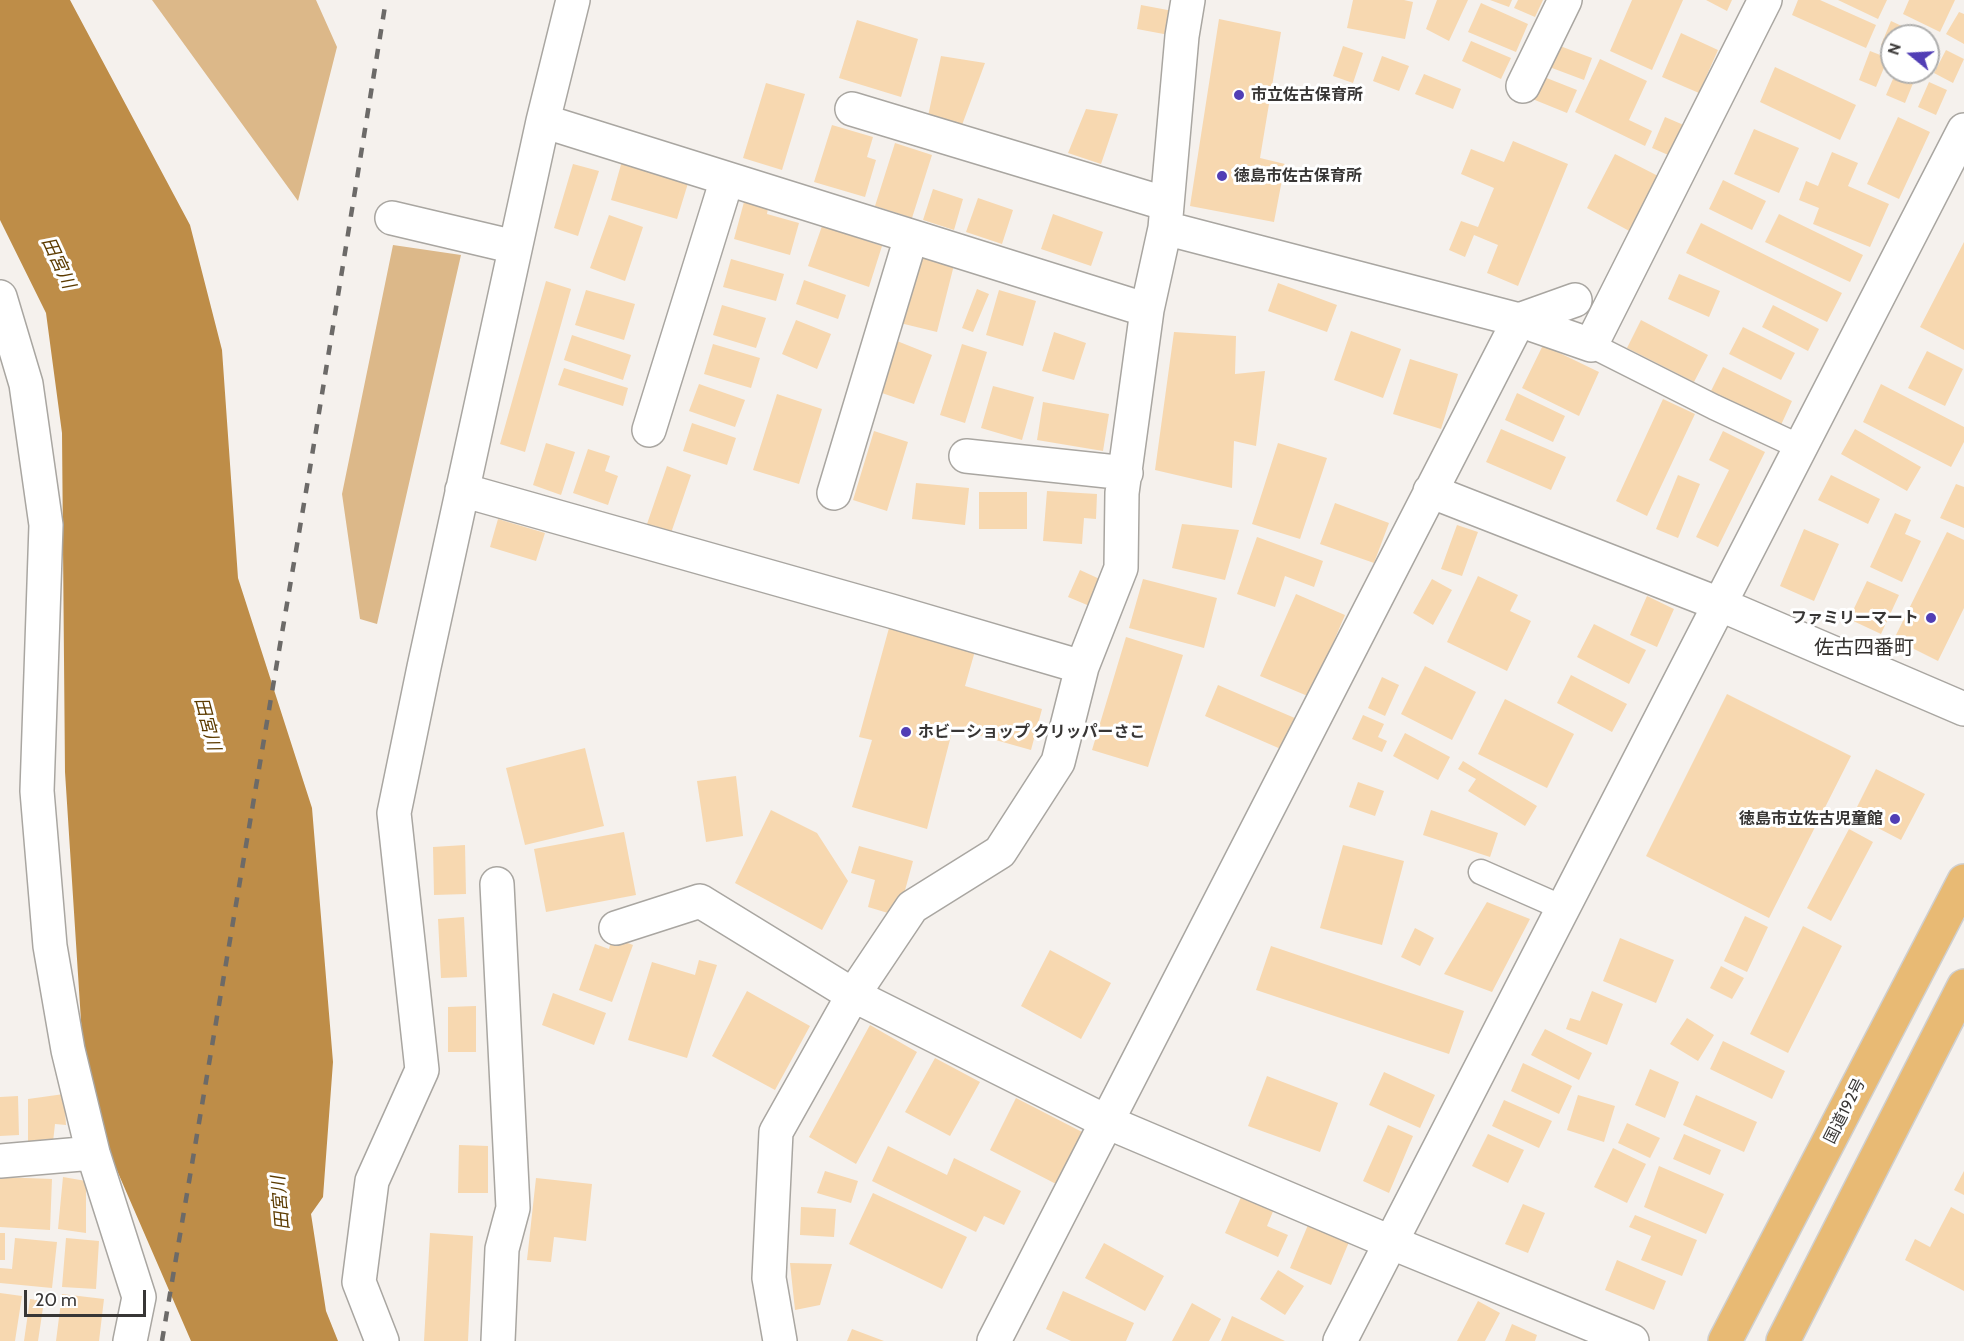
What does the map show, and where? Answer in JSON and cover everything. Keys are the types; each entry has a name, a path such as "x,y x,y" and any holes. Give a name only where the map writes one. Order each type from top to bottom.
{"highway":[{"name":"国道192号","path":"1725,1341 1964,880"},
{"path":"1783,1341 1964,986"}],"street":[{"path":"382,1341 359,1282 372,1181 422,1070 394,813 543,121 573,0"},
{"path":"780,1341 769,1278 776,1132 853,995 912,907 1000,852 1058,762 1082,667 1121,568 1122,493 1147,310 1166,216 1182,36 1188,0"},
{"path":"1523,86 1565,0"},
{"path":"852,109 1166,216 1519,320 1591,345 1765,0"},
{"path":"543,121 1147,310"},
{"path":"1340,1341 1964,130"},
{"path":"649,430 727,178"},
{"path":"392,218 516,247"},
{"path":"834,493 911,237"},
{"path":"0,297 26,384 46,525 37,791 50,946 68,1050 93,1153 138,1297 130,1341"},
{"path":"994,1341 1519,320 1575,300"},
{"path":"966,456 1126,473"},
{"path":"462,490 1082,667"},
{"path":"1430,491 1719,604 1964,709"},
{"path":"497,884 513,1208 502,1248 498,1341"},
{"path":"616,928 700,901 853,995 1107,1122 1632,1341"},
{"path":"0,1161 93,1153"}],"lane":[{"path":"1591,345 1800,447"},
{"path":"1481,872 1563,908"}],"shaded area":[{"path":"152,0 316,0 337,47 298,201"},
{"path":"393,245 461,255 377,624 360,619 342,494"}],"water":[{"name":"田宮川","path":"0,0 70,0 190,225 222,350 238,578 312,808 333,1062 323,1197 311,1214 326,1311 338,1341 191,1341 86,1099 65,772 62,433 46,313 0,220"}],"building":[{"path":"1353,0 1413,2 1405,39 1347,28"},
{"path":"1437,0 1468,0 1449,41 1426,29"},
{"path":"1490,0 1512,0 1509,7"},
{"path":"1518,0 1543,0 1535,17 1514,8"},
{"path":"1632,0 1683,0 1652,70 1610,51"},
{"path":"1706,0 1732,0 1727,11"},
{"path":"1798,0 1820,0 1876,25 1866,48 1792,15"},
{"path":"1838,0 1887,0 1878,19"},
{"path":"1909,0 1955,0 1940,32 1940,24 1924,24 1903,14"},
{"path":"1481,3 1528,24 1516,52 1468,32"},
{"path":"1141,5 1173,11 1169,35 1137,29"},
{"path":"1959,12 1964,14 1964,44 1946,34"},
{"name":"市立佐古保育所","path":"1219,19 1281,32 1260,158 1285,164 1274,222 1190,206"},
{"path":"857,20 918,39 901,97 839,78"},
{"path":"1681,33 1718,50 1699,93 1662,77"},
{"path":"1471,41 1511,58 1501,79 1462,61"},
{"path":"1552,43 1592,58 1584,80 1544,65"},
{"path":"1343,46 1363,53 1353,83 1333,76"},
{"path":"1946,50 1964,59 1953,83 1940,76 1940,62"},
{"path":"1870,51 1880,55 1880,77 1876,87 1859,80"},
{"path":"941,56 985,63 962,125 928,116"},
{"path":"1382,56 1409,66 1399,91 1373,81"},
{"path":"1600,59 1647,81 1629,120 1652,131 1645,146 1575,112"},
{"path":"1775,67 1856,105 1840,140 1760,102"},
{"path":"1424,74 1461,89 1453,109 1415,94"},
{"path":"1539,75 1577,90 1567,113 1530,98"},
{"path":"766,83 805,94 782,170 743,158"},
{"path":"1891,84 1913,84 1905,103 1886,95"},
{"path":"1928,84 1947,90 1936,115 1918,107"},
{"path":"1086,109 1118,114 1101,164 1068,153"},
{"path":"1665,117 1693,129 1680,160 1652,148"},
{"path":"1898,117 1930,132 1899,199 1867,184"},
{"path":"832,125 873,137 867,157 876,160 865,197 814,182"},
{"path":"1754,129 1799,148 1779,193 1734,174"},
{"path":"1513,141 1568,164 1518,286 1487,273 1498,245 1474,235 1465,257 1449,250 1461,221 1478,227 1494,188 1461,174 1471,149 1504,162"},
{"path":"895,143 932,155 912,218 875,206"},
{"path":"1832,152 1858,163 1848,186 1889,204 1870,247 1813,224 1819,208 1799,200 1806,181 1818,186"},
{"path":"1615,154 1662,178 1633,233 1587,208"},
{"path":"622,161 689,180 677,219 611,200"},
{"path":"573,164 599,171 578,236 554,228"},
{"path":"1723,180 1766,201 1752,230 1709,209"},
{"path":"933,189 963,199 954,230 923,220"},
{"path":"978,198 1013,210 1002,244 966,232"},
{"path":"744,202 768,208 767,214 799,223 790,255 734,239"},
{"path":"1053,214 1103,232 1091,266 1041,249"},
{"path":"1779,214 1863,255 1850,282 1765,242"},
{"path":"609,215 643,227 625,281 590,268"},
{"path":"1701,223 1842,293 1827,322 1686,253"},
{"path":"822,226 882,246 869,287 808,266"},
{"path":"1964,242 1964,350 1920,327"},
{"path":"917,256 954,265 937,332 900,323"},
{"path":"731,259 784,274 776,301 723,287"},
{"path":"1679,274 1720,291 1709,317 1668,299"},
{"path":"804,280 846,295 838,319 796,304"},
{"path":"546,281 571,289 525,452 500,444"},
{"path":"1278,283 1337,305 1327,332 1268,311"},
{"path":"977,289 989,294 973,332 962,328"},
{"path":"586,290 635,304 624,340 575,325"},
{"path":"999,290 1036,301 1023,346 986,335"},
{"path":"722,305 766,318 756,348 713,335"},
{"path":"1773,305 1819,329 1808,351 1762,327"},
{"path":"796,320 831,334 817,369 782,354"},
{"path":"1641,320 1708,355 1694,382 1627,348"},
{"path":"1743,327 1795,353 1781,380 1729,354"},
{"path":"1351,331 1401,349 1383,398 1334,380"},
{"path":"1054,332 1086,343 1074,380 1042,371"},
{"path":"1174,332 1236,336 1235,374 1265,371 1256,446 1234,441 1232,488 1155,470"},
{"path":"572,335 631,355 623,380 564,360"},
{"path":"897,341 932,355 914,404 879,392"},
{"path":"713,344 760,358 751,388 704,374"},
{"path":"962,344 987,352 965,423 940,415"},
{"path":"1543,345 1599,372 1579,416 1522,388"},
{"path":"1927,351 1963,369 1945,406 1908,388"},
{"path":"1410,359 1458,374 1441,429 1393,414"},
{"path":"1723,367 1792,401 1781,425 1711,391"},
{"path":"564,368 628,388 623,406 558,385"},
{"path":"699,384 745,400 735,427 689,411"},
{"path":"1881,384 1964,427 1964,442 1951,467 1863,422"},
{"path":"993,386 1034,397 1022,440 981,428"},
{"path":"1517,393 1565,416 1553,442 1505,420"},
{"path":"777,394 822,409 799,484 753,470"},
{"path":"1663,399 1695,414 1647,516 1616,501"},
{"path":"1043,402 1109,414 1103,451 1037,440"},
{"path":"692,423 736,438 727,465 683,451"},
{"path":"1501,429 1566,457 1551,490 1486,462"},
{"path":"1855,429 1921,467 1907,491 1841,454"},
{"path":"874,431 908,442 887,511 853,500"},
{"path":"1723,431 1765,452 1718,547 1696,537 1729,470 1709,460"},
{"path":"546,443 575,452 561,495 533,485"},
{"path":"1278,443 1327,458 1300,539 1252,524"},
{"path":"588,449 610,456 605,471 618,476 608,505 573,493"},
{"path":"667,466 691,475 671,533 647,524"},
{"path":"1678,475 1700,484 1678,538 1656,529"},
{"path":"1831,475 1880,499 1868,524 1818,500"},
{"path":"916,483 969,488 965,525 912,519"},
{"path":"1956,484 1964,487 1964,528 1940,518"},
{"path":"1047,491 1097,494 1096,519 1084,518 1082,544 1043,541"},
{"path":"979,492 1027,492 1027,529 979,529"},
{"path":"1335,503 1389,523 1374,563 1320,544"},
{"path":"1895,513 1911,520 1905,534 1921,541 1902,582 1870,567"},
{"path":"498,519 545,533 536,561 490,547"},
{"path":"1182,524 1239,530 1225,580 1172,568"},
{"path":"1457,525 1478,532 1462,576 1441,569"},
{"path":"1804,529 1839,544 1814,601 1780,586"},
{"path":"1947,532 1964,540 1964,608 1938,661 1894,639"},
{"path":"1257,537 1323,561 1314,587 1285,576 1275,607 1237,594"},
{"path":"1080,570 1104,581 1092,607 1068,597"},
{"path":"1478,576 1518,595 1510,611 1531,621 1507,671 1447,642"},
{"path":"1143,579 1217,598 1204,648 1129,628"},
{"path":"1432,579 1452,590 1433,625 1413,613"},
{"path":"1867,581 1899,595 1881,634 1849,619"},
{"path":"1296,594 1345,615 1310,697 1260,676"},
{"path":"1647,596 1674,609 1657,647 1630,635"},
{"path":"1594,624 1646,650 1629,684 1577,657"},
{"name":"ホビーショップ クリッパーさこ","path":"889,628 975,651 965,686 1042,709 1031,750 953,728 927,829 852,807 872,740 859,737"},
{"path":"1126,637 1183,655 1148,767 1092,750"},
{"path":"1425,666 1476,692 1452,740 1401,714"},
{"path":"1571,675 1627,704 1612,732 1557,703"},
{"path":"1382,677 1399,685 1385,716 1368,708"},
{"path":"1218,685 1297,719 1283,750 1205,716"},
{"path":"1727,694 1851,756 1769,918 1646,856"},
{"path":"1505,699 1574,734 1547,788 1478,754"},
{"path":"1363,715 1384,724 1378,737 1387,741 1382,752 1352,739"},
{"path":"1405,733 1450,757 1438,780 1393,756"},
{"path":"585,748 604,826 525,845 506,768"},
{"path":"1463,761 1537,806 1525,826 1468,791 1476,779 1458,769"},
{"path":"1876,769 1925,794 1901,840 1853,815"},
{"path":"736,776 743,836 706,842 697,781"},
{"path":"1358,782 1384,791 1375,816 1349,807"},
{"path":"771,810 817,833 848,881 822,930 735,883"},
{"path":"1431,810 1498,833 1490,857 1423,835"},
{"path":"1849,829 1873,842 1831,921 1807,908"},
{"path":"624,832 636,895 546,912 534,849"},
{"path":"465,845 466,894 434,895 433,847"},
{"path":"1343,845 1404,861 1382,945 1320,928"},
{"path":"859,846 913,861 898,916 868,907 875,880 851,873"},
{"path":"1487,902 1530,919 1492,992 1444,974"},
{"path":"1745,916 1768,927 1747,972 1724,961"},
{"path":"464,917 467,977 441,978 438,919"},
{"path":"1803,926 1842,946 1788,1053 1750,1034"},
{"path":"1415,928 1434,938 1420,966 1401,957"},
{"path":"612,937 633,945 612,1002 579,990 595,944 609,949"},
{"path":"1620,938 1674,960 1656,1003 1603,981"},
{"path":"1271,946 1464,1011 1449,1054 1256,990"},
{"path":"1050,950 1111,983 1081,1039 1021,1006"},
{"path":"699,960 717,965 687,1058 628,1040 652,962 695,975"},
{"path":"1721,966 1744,978 1732,999 1710,988"},
{"path":"747,991 810,1026 775,1090 712,1056"},
{"path":"1592,991 1623,1004 1607,1045 1566,1029 1570,1018 1580,1021"},
{"path":"553,993 606,1013 594,1045 542,1025"},
{"path":"476,1006 476,1052 448,1052 448,1007"},
{"path":"1687,1018 1714,1035 1698,1061 1670,1044"},
{"path":"870,1025 917,1052 856,1164 809,1137"},
{"path":"1545,1029 1592,1053 1579,1080 1531,1055"},
{"path":"1723,1041 1785,1071 1772,1099 1710,1069"},
{"path":"935,1058 980,1082 950,1136 905,1112"},
{"path":"1523,1063 1572,1086 1559,1114 1511,1091"},
{"path":"1650,1069 1679,1082 1665,1118 1635,1105"},
{"path":"1384,1072 1435,1095 1420,1128 1369,1105"},
{"path":"1267,1076 1338,1103 1320,1152 1248,1126"},
{"path":"64,1094 66,1125 55,1124 53,1142 28,1141 28,1099"},
{"path":"1578,1095 1615,1106 1604,1142 1567,1130"},
{"path":"1696,1095 1757,1122 1744,1152 1683,1125"},
{"path":"18,1096 19,1135 0,1136 0,1097"},
{"path":"1016,1098 1084,1133 1058,1185 990,1150"},
{"path":"1504,1100 1552,1121 1539,1148 1492,1126"},
{"path":"1627,1123 1660,1138 1650,1158 1618,1143"},
{"path":"1388,1125 1413,1136 1389,1193 1363,1181"},
{"path":"1488,1134 1524,1150 1508,1183 1472,1166"},
{"path":"1684,1134 1721,1150 1710,1175 1673,1159"},
{"path":"459,1145 488,1146 488,1193 458,1193"},
{"path":"888,1146 947,1175 954,1158 1021,1191 1004,1225 984,1216 976,1232 872,1181"},
{"path":"1613,1148 1646,1164 1627,1203 1594,1187"},
{"path":"1659,1166 1724,1194 1706,1234 1644,1207"},
{"path":"825,1171 858,1181 851,1203 817,1193"},
{"path":"1964,1171 1964,1195 1954,1190"},
{"path":"0,1177 52,1179 50,1230 0,1227"},
{"path":"63,1177 86,1181 86,1233 58,1229"},
{"path":"536,1178 592,1184 586,1241 554,1237 551,1262 527,1260"},
{"path":"873,1193 967,1237 942,1289 849,1244"},
{"path":"1242,1195 1274,1209 1267,1226 1288,1235 1278,1257 1225,1233"},
{"path":"1523,1204 1545,1213 1528,1253 1505,1244"},
{"path":"801,1207 836,1209 834,1237 800,1235"},
{"path":"1951,1207 1964,1214 1964,1291 1905,1260 1915,1239 1930,1247"},
{"path":"1635,1215 1697,1240 1682,1276 1641,1260 1651,1236 1629,1227"},
{"path":"1308,1225 1349,1242 1331,1285 1290,1268"},
{"path":"0,1233 5,1233 5,1260 0,1260"},
{"path":"430,1233 473,1236 468,1341 424,1341"},
{"path":"15,1238 57,1242 52,1288 0,1283 0,1268 12,1269"},
{"path":"66,1238 99,1241 96,1289 62,1287"},
{"path":"1104,1243 1164,1276 1145,1311 1085,1278"},
{"path":"1617,1260 1666,1281 1654,1310 1605,1290"},
{"path":"790,1263 832,1264 820,1305 795,1310"},
{"path":"1278,1270 1304,1286 1285,1315 1260,1299"},
{"path":"1063,1291 1134,1323 1126,1341 1071,1341 1046,1329"},
{"path":"0,1293 22,1296 15,1341 0,1341"},
{"path":"62,1294 104,1299 99,1341 56,1341"},
{"path":"30,1299 44,1301 38,1341 24,1341"},
{"path":"1478,1301 1500,1313 1485,1341 1457,1341"},
{"path":"1192,1303 1221,1319 1209,1341 1172,1341"},
{"path":"1232,1316 1285,1341 1221,1341"},
{"path":"1512,1324 1537,1335 1535,1341 1505,1341"},
{"path":"852,1329 884,1341 847,1341"}],"railway":[{"path":"162,1341 310,468 386,0"}],"place":[{"name":"市立佐古保育所","path":"1239,95"},
{"name":"徳島市佐古保育所","path":"1222,176"},
{"name":"ファミリーマート","path":"1931,618"},
{"name":"ホビーショップ クリッパーさこ","path":"906,732"},
{"name":"徳島市立佐古児童館","path":"1895,819"}],"district":[{"name":"佐古四番町","path":"1864,648"}]}
